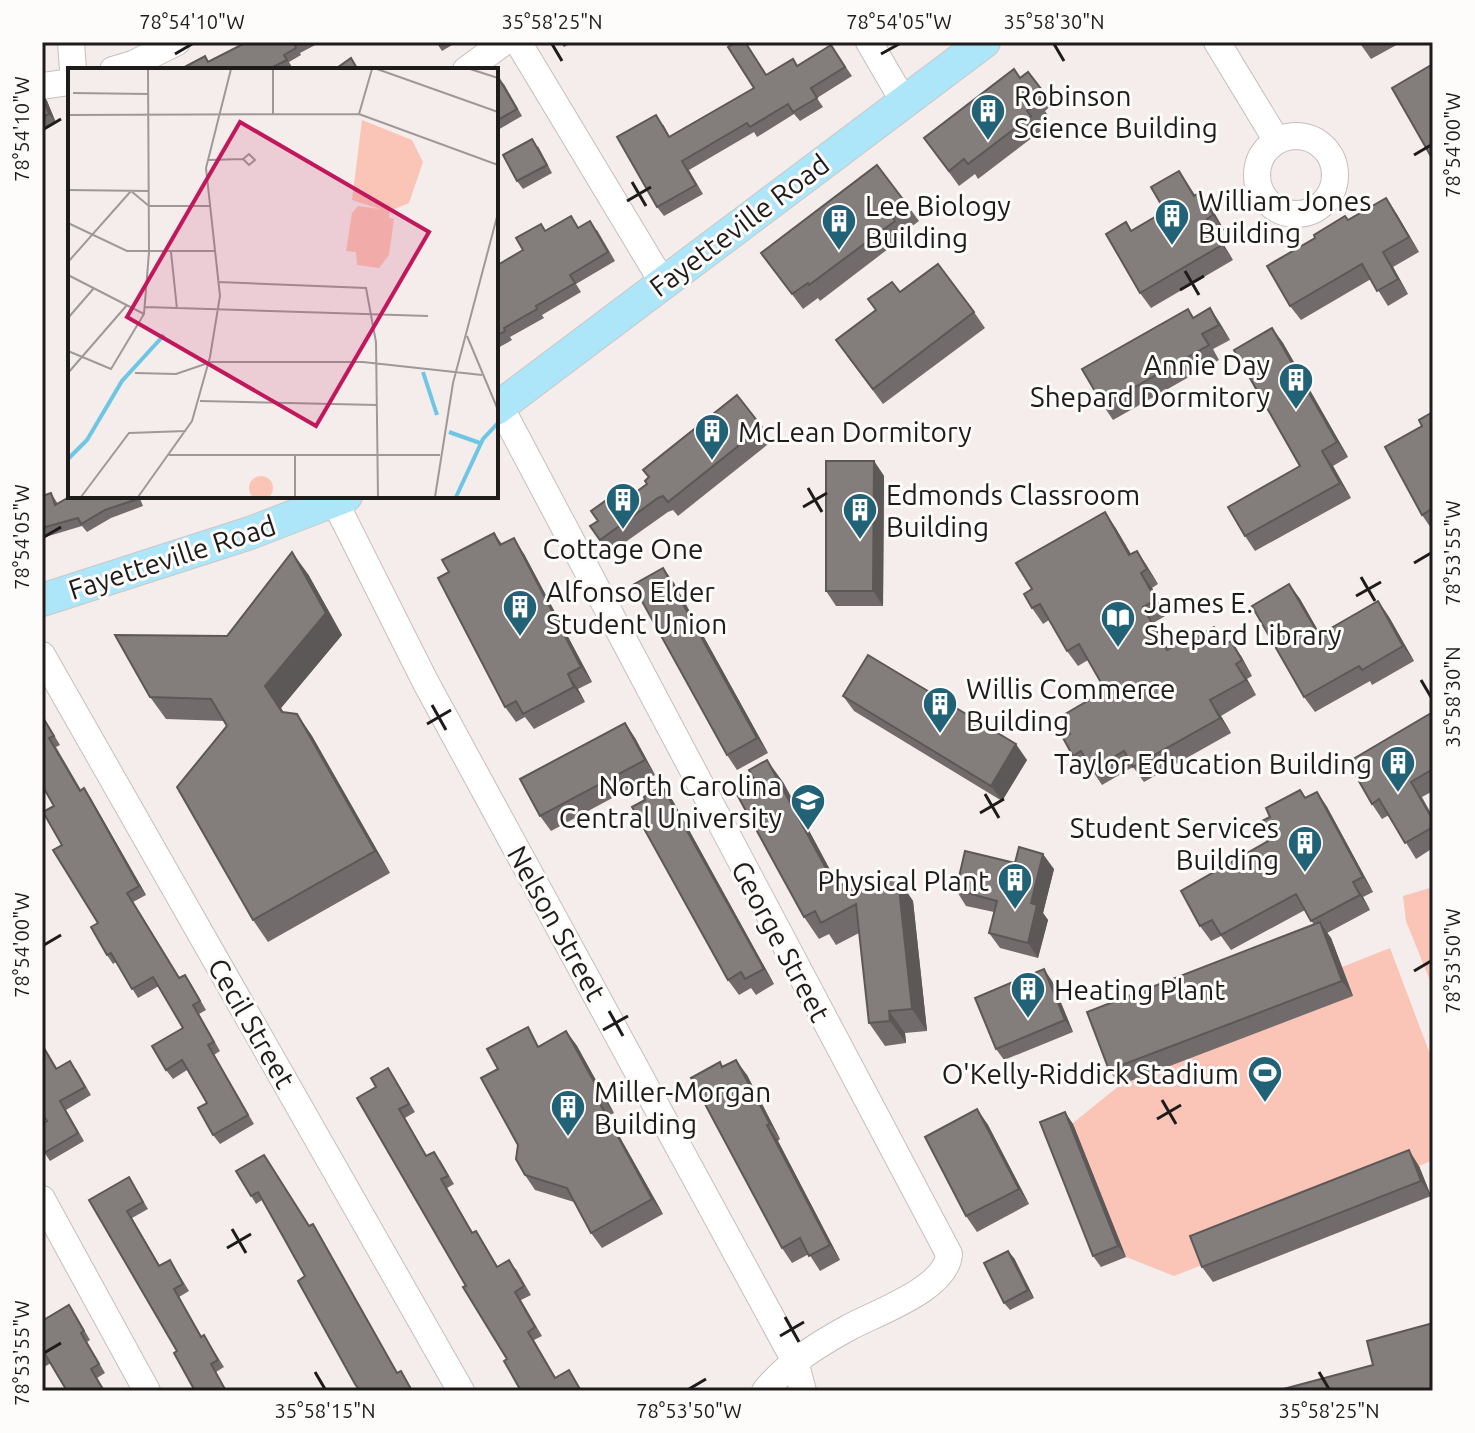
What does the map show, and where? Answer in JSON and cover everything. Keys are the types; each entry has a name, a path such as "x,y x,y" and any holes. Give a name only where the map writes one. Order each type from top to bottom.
{"main road":[{"name":"Fayetteville Road","path":"498,407 984,42"},
{"name":"Fayetteville Road","path":"42,600 250,533 338,498"}],"street":[{"path":"71,42 73,68"},
{"path":"121,68 177,42"},
{"path":"469,68 504,42"},
{"path":"518,42 663,283"},
{"path":"869,42 904,102"},
{"path":"1217,42 1277,141"},
{"path":"42,86 68,82"},
{"name":"George Street","path":"498,407 949,1254 942,1274 921,1290 795,1361"},
{"name":"Nelson Street","path":"338,498 426,683 795,1361 803,1391"},
{"name":"Cecil Street","path":"42,655 461,1391"},
{"path":"42,1199 147,1391"},
{"path":"765,1391 779,1373 795,1361"}],"shaded area":[{"path":"1433,887 1433,988 1406,921 1403,896"},
{"name":"O'Kelly-Riddick Stadium","path":"1331,938 1342,967 1390,948 1433,1062 1433,1160 1419,1166 1431,1196 1213,1282 1205,1264 1174,1276 1126,1257 1101,1267 1048,1134 1073,1123 1120,1085 1097,1027"}],"building":[{"path":"247,42 301,42 284,55 287,60 271,68 183,68 205,56 208,62"},
{"path":"736,42 745,42 766,75 793,59 797,66 831,45 845,67 811,88 817,98 793,112 788,104 750,127 747,123 682,161 696,185 657,207 617,137 656,115 669,137 754,88 728,47"},
{"path":"351,58 357,68 337,68"},
{"path":"1433,64 1433,160 1392,88"},
{"path":"1014,69 1020,78 1028,72 1042,90 1034,96 1038,102 1027,111 1031,116 968,164 964,159 949,171 924,138"},
{"path":"498,77 517,109 498,120"},
{"path":"42,95 49,114 42,117"},
{"path":"532,139 547,165 517,181 503,155"},
{"name":"Lee Biology Building","path":"877,165 908,206 893,218 895,221 809,285 792,294 761,253"},
{"name":"William Jones Building","path":"1179,171 1194,196 1200,192 1213,215 1207,219 1222,245 1140,293 1106,234 1126,222 1131,231 1165,211 1151,187"},
{"path":"1386,198 1409,237 1383,252 1398,279 1377,291 1362,264 1290,306 1267,266 1345,216 1348,220"},
{"path":"571,216 578,228 590,221 608,252 570,275 575,283 536,306 537,309 504,328 505,331 498,335 498,265 523,250 516,238 541,224 545,231"},
{"path":"938,264 974,312 873,389 836,340 876,310 868,299 892,282 900,292"},
{"path":"1210,308 1219,325 1202,334 1209,345 1103,405 1082,369 1188,309 1193,318"},
{"name":"Annie Day Shepard Dormitory","path":"1272,328 1337,442 1322,451 1340,483 1245,536 1228,507 1300,466 1234,350"},
{"path":"737,395 762,427 668,502 663,496 658,498 600,540 590,526 598,521 591,511 615,494 621,503 647,484 645,481 649,477 643,470"},
{"path":"1433,412 1433,508 1422,515 1385,447 1422,426 1419,420"},
{"name":"Edmonds Classroom Building","path":"826,461 874,461 873,591 826,591"},
{"path":"51,493 55,505 68,498 138,499 105,510 81,524 78,518 42,528 42,496"},
{"name":"James E. Shepard Library","path":"1105,512 1129,555 1137,551 1147,569 1141,573 1156,600 1143,607 1167,650 1179,643 1181,646 1214,627 1224,645 1231,641 1242,660 1236,664 1246,680 1210,700 1220,718 1133,767 1124,751 1092,770 1081,751 1073,756 1063,738 1070,734 1060,717 1094,697 1092,692 1103,686 1079,644 1067,651 1040,604 1032,608 1024,594 1032,589 1016,563"},
{"name":"Alfonso Elder Student Union","path":"494,533 500,545 514,538 581,667 568,674 574,687 523,714 516,701 505,707 438,578 449,572 442,560"},
{"path":"292,552 326,613 265,686 282,712 297,714 375,851 253,920 177,787 227,726 211,699 150,697 115,635 227,636"},
{"path":"663,568 757,738 727,755 633,585"},
{"path":"1289,584 1319,635 1378,601 1403,646 1362,670 1359,666 1304,697 1252,606"},
{"name":"Willis Commerce Building","path":"868,655 1016,744 991,786 843,696"},
{"name":"Taylor Education Building","path":"1433,712 1433,769 1411,782 1433,820 1433,827 1405,843 1379,799 1372,804 1348,762"},
{"path":"42,716 54,736 49,738 80,791 84,788 139,886 127,893 179,978 185,975 200,1001 193,1005 214,1042 208,1045 248,1115 213,1135 198,1108 207,1103 182,1060 166,1070 152,1046 183,1028 153,977 132,989 111,953 107,955 91,927 98,923 53,850 62,845 43,812 54,806 42,785"},
{"path":"625,723 645,760 540,816 520,779"},
{"path":"767,760 835,885 898,879 912,1009 889,1011 890,1021 869,1023 856,904 821,923 815,911 804,917 735,791 755,780 749,770"},
{"path":"662,786 764,969 745,979 741,972 728,980 632,807"},
{"name":"Student Services Building","path":"1300,790 1305,798 1317,792 1363,877 1353,882 1360,895 1311,921 1296,894 1221,935 1212,920 1200,926 1181,891 1268,841 1258,823 1270,817 1266,808"},
{"name":"Physical Plant","path":"1019,847 1043,854 1031,903 1037,905 1028,943 989,933 997,901 956,890 965,851 1015,863"},
{"path":"1320,922 1342,981 1109,1070 1087,1012"},
{"name":"Heating Plant","path":"1044,969 1065,1020 996,1049 975,998"},
{"name":"Miller-Morgan Building","path":"528,1027 538,1047 566,1031 603,1098 598,1100 652,1199 591,1233 567,1188 525,1175 516,1159 518,1145 481,1078 498,1069 487,1049"},
{"path":"42,1045 56,1069 70,1061 85,1087 60,1101 78,1133 44,1153 42,1124 47,1121 42,1114"},
{"path":"736,1060 830,1245 809,1256 800,1238 782,1248 691,1078 720,1062 722,1067"},
{"path":"388,1068 409,1104 399,1109 426,1156 434,1152 448,1176 441,1179 472,1233 476,1231 497,1267 509,1260 524,1286 515,1292 535,1327 528,1332 555,1378 569,1370 581,1391 521,1391 504,1361 507,1359 357,1098 376,1087 371,1078"},
{"path":"977,1109 1019,1189 966,1216 925,1137"},
{"name":"O'Kelly-Riddick Stadium","path":"1065,1112 1118,1246 1093,1256 1040,1122"},
{"path":"1409,1150 1421,1181 1202,1267 1190,1236"},
{"path":"264,1155 309,1226 313,1224 397,1373 401,1371 412,1391 360,1391 355,1384 298,1281 305,1276 285,1240 258,1192 251,1196 236,1171"},
{"path":"129,1177 143,1202 127,1211 159,1266 170,1260 183,1284 174,1289 218,1360 211,1364 226,1391 195,1391 174,1353 177,1351 89,1200"},
{"path":"1008,1251 1028,1290 1004,1303 984,1263"},
{"path":"69,1305 99,1364 91,1369 104,1391 67,1391 45,1354 42,1356 42,1321"},
{"path":"1433,1323 1433,1391 1276,1391 1373,1365 1367,1341"}],"place":[{"name":"Robinson Science Building","path":"988,142"},
{"name":"William Jones Building","path":"1172,247"},
{"name":"Lee Biology Building","path":"839,252"},
{"name":"Annie Day Shepard Dormitory","path":"1296,411"},
{"name":"McLean Dormitory","path":"712,462"},
{"name":"Cottage One","path":"623,531"},
{"name":"Edmonds Classroom Building","path":"860,541"},
{"name":"Alfonso Elder Student Union","path":"520,638"},
{"name":"James E. Shepard Library","path":"1118,649"},
{"name":"Willis Commerce Building","path":"940,735"},
{"name":"Taylor Education Building","path":"1398,794"},
{"name":"North Carolina Central University","path":"808,832"},
{"name":"Student Services Building","path":"1305,874"},
{"name":"Physical Plant","path":"1015,911"},
{"name":"Heating Plant","path":"1028,1020"},
{"name":"O'Kelly-Riddick Stadium","path":"1265,1104"},
{"name":"Miller-Morgan Building","path":"568,1138"}]}
